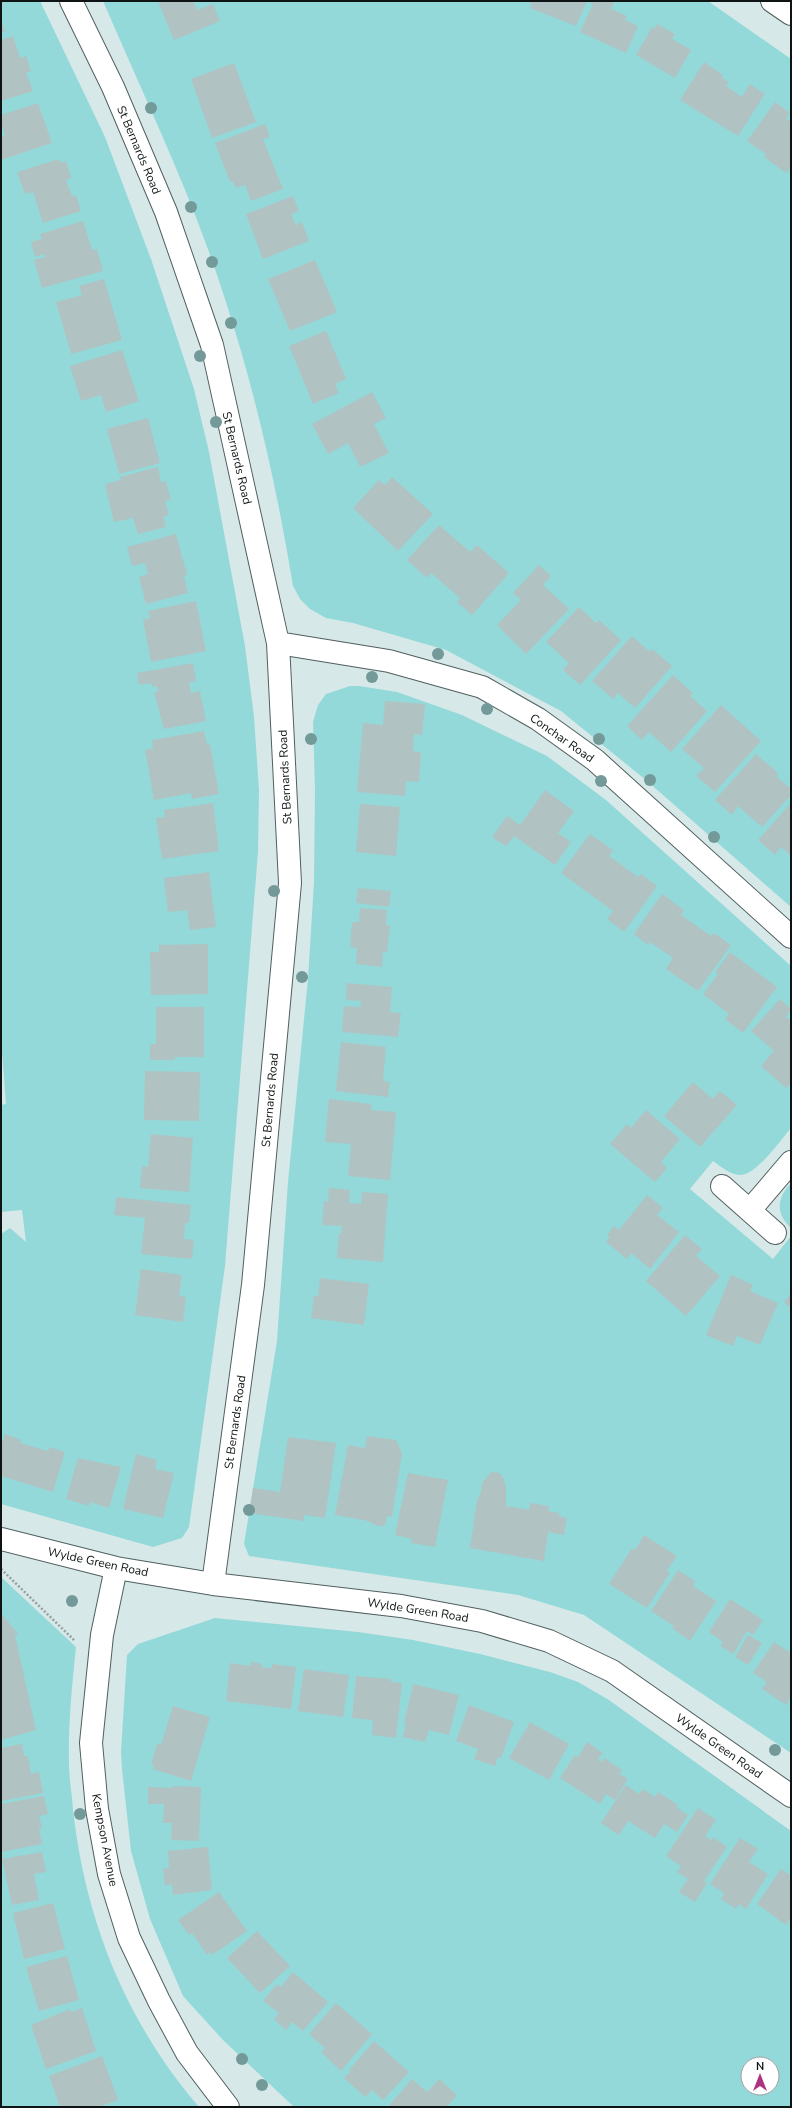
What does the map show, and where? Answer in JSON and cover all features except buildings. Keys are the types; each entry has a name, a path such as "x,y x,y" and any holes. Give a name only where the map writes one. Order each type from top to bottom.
{"street":[{"name":"St Bernards Road","path":"71,1 113,87 166,212 212,345 278,643 290,883 253,1285 213,1584"},
{"path":"772,1 791,14"},
{"name":"Conchar Road","path":"278,643 389,661 482,687 538,719 595,760 791,937"},
{"path":"750,1210 791,1162"},
{"path":"722,1186 775,1233"},
{"name":"Wylde Green Road","path":"1,1539 116,1568 213,1584 401,1606 482,1621 549,1641 612,1671 791,1796"},
{"name":"Kempson Avenue","path":"116,1568 102,1635 91,1743 96,1809 109,1874 129,1938 159,2001 187,2053 228,2107"}],"path":[{"path":"1,1569 99,1664"}],"shaded area":[{"path":"1,1 40,1 105,137 151,259 194,389 209,452 245,646 254,717 259,790 258,852 225,1266 189,1527 182,1538 153,1547 1,1504 1,1234 10,1228 26,1242 22,1210 1,1212 1,1105 6,1104 1,1039"},
{"path":"103,1 708,1 791,59 791,907 647,781 561,711 446,650 353,623 326,618 310,609 300,599 293,586 280,513 246,367 224,296 198,221 183,184"},
{"path":"350,686 397,692 462,715 547,756 606,800 791,966 791,1128 768,1156 754,1169 747,1173 737,1175 726,1170 713,1161 690,1189 773,1259 791,1236 791,1753 584,1615 518,1595 249,1556 244,1544 277,1341 288,1182 308,979 314,882 315,789 313,722 318,705 326,694"},
{"path":"791,1183 791,1228 782,1217 780,1206 783,1194"},
{"path":"1,1577 76,1647 70,1720 69,1770 79,1850 87,1890 99,1930 113,1968 130,2005 150,2040 173,2074 199,2107 1,2107"},
{"path":"215,1618 358,1632 413,1640 480,1654 550,1672 578,1682 609,1700 791,1831 791,2107 294,2107 223,2040 183,1996 150,1919 131,1851 122,1769 121,1752 127,1655 138,1644"}]}
